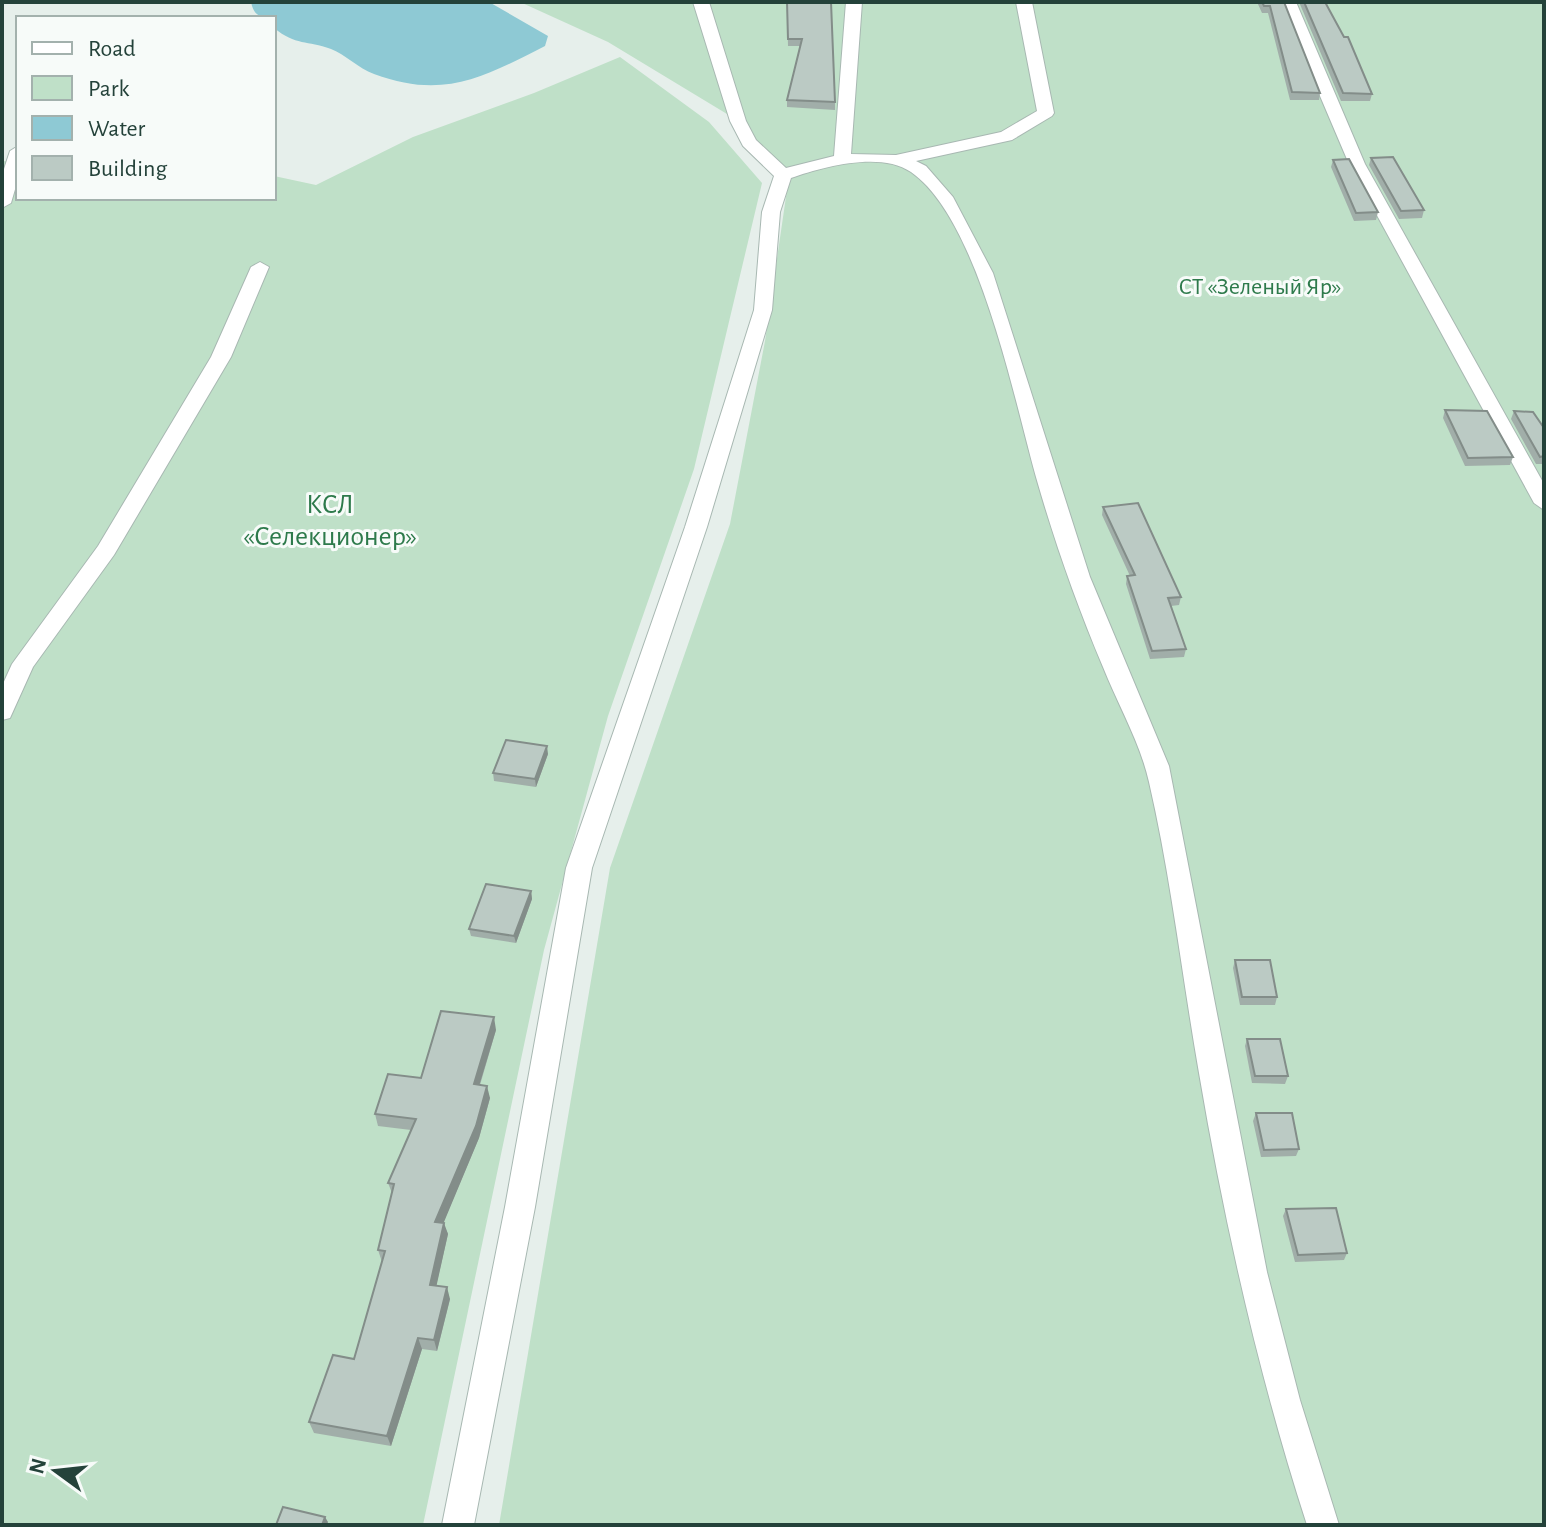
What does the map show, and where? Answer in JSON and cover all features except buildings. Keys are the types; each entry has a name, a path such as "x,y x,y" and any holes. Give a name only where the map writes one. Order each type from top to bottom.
{"street":[{"path":"701,2 738,121 749,142 783,175"},
{"path":"842,160 854,2"},
{"path":"783,175 842,160 898,160 1006,136 1046,113 1024,2"},
{"path":"1288,2 1357,164 1544,503"},
{"path":"2,203 16,158"},
{"path":"898,160 918,167 945,197 969,241 994,304 1080,587 1160,777 1222,1121 1289,1425 1323,1525"},
{"path":"458,1525 520,1207 579,868 696,527 763,310 771,212 783,175"},
{"path":"2,712 23,664 106,550 221,357 260,267"}],"green space":[{"name":"СТ «Зеленый Яр»","path":"520,2 1544,2 1544,1525 499,1525 610,868 730,524 765,341 788,183 727,114 608,42"},
{"name":"КСЛ «Селекционер»","path":"620,57 709,122 762,183 694,469 608,716 544,950 423,1525 2,1525 2,161 16,162 16,200 276,200 276,176 316,185 413,137 534,93"}],"water":[{"path":"251,2 489,2 548,36 545,46 483,75 443,85 422,85 374,74 331,49 289,38 276,29 276,16 260,16"}]}
